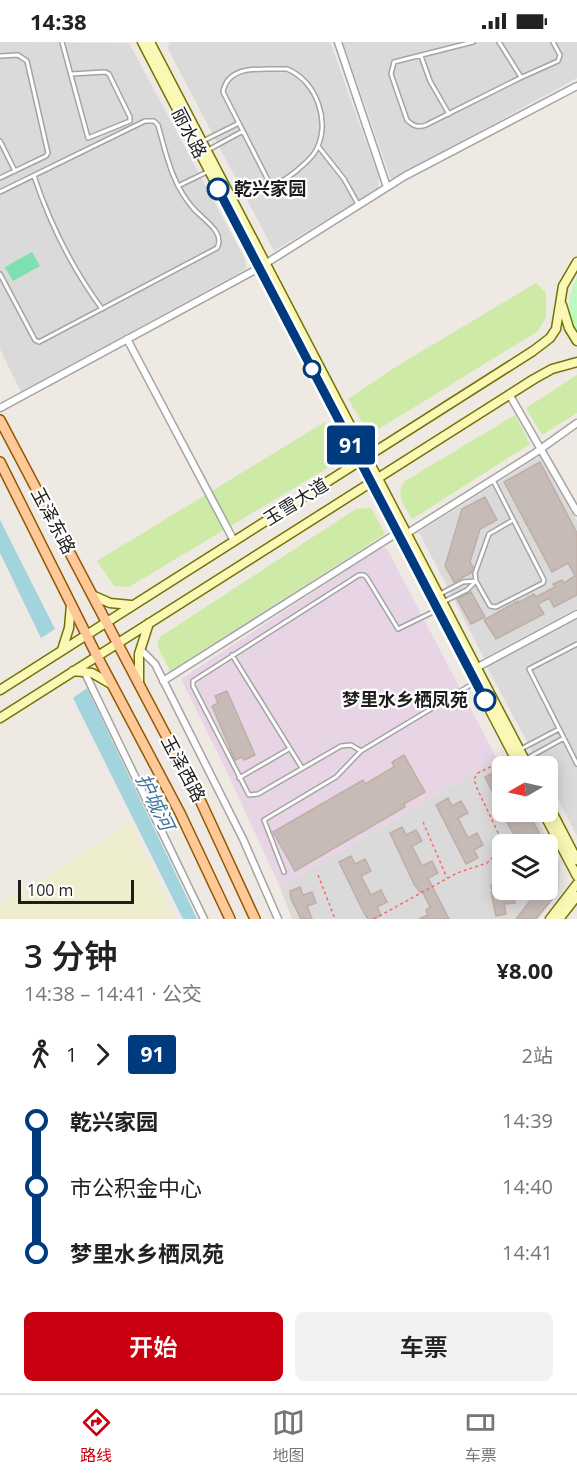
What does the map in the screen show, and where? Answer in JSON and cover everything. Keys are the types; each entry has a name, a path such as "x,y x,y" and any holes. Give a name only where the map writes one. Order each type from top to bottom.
{"main road":[{"name":"丽水路","path":"142,42 476,668 516,752"},
{"name":"丽水路","path":"150,42 207,150 262,266"},
{"name":"玉雪大道","path":"0,690 550,339 556,329 561,293 569,273 577,262"},
{"path":"561,293 566,320 577,341"},
{"name":"玉雪大道","path":"0,718 509,394 552,369 577,362"},
{"name":"玉泽东路","path":"0,420 106,622"},
{"name":"玉泽东路","path":"0,462 86,634"},
{"name":"丽水路","path":"402,533 439,602 475,682 519,756"},
{"path":"92,596 110,603 132,605"},
{"path":"62,650 69,628 71,604"},
{"name":"玉泽西路","path":"106,622 210,820 255,919"},
{"path":"139,684 140,649 149,622"},
{"name":"玉泽西路","path":"86,634 184,822 230,919"},
{"path":"73,671 98,675 113,685"},
{"path":"548,822 577,876"},
{"path":"557,822 577,861"},
{"path":"550,919 577,884"},
{"path":"559,919 577,896"}],"street":[{"path":"338,42 387,187"},
{"path":"0,408 262,266 405,176 577,86"},
{"path":"127,339 234,541"},
{"path":"509,394 577,512"},
{"path":"163,681 402,533 493,480 577,423"},
{"path":"476,668 577,614"},
{"path":"140,649 154,664 163,681 243,839 278,919"},
{"path":"84,671 204,919"}],"lane":[{"path":"62,42 88,138 130,121 109,74 105,72 71,74"},
{"path":"472,42 394,62 391,74 407,120 414,126 423,126 558,61 560,55 553,42"},
{"path":"499,42 521,77"},
{"path":"0,56 18,55 27,61 48,153 0,178"},
{"path":"421,56 430,81 449,114"},
{"path":"287,69 307,81 315,95 321,120 318,146 310,159 286,179 270,184 243,131 223,92 227,79 240,71 287,69"},
{"path":"0,192 145,121 151,121 158,125 178,186 191,206 218,233 220,239 219,246 39,342 35,340 0,274"},
{"path":"202,142 239,123"},
{"path":"207,150 243,131"},
{"path":"0,141 15,171"},
{"path":"318,146 344,179 359,206"},
{"path":"178,186 209,170"},
{"path":"34,176 47,213 64,249 102,309"},
{"path":"493,480 544,579 543,583 496,607 490,606 476,581 475,573 488,536 513,520"},
{"path":"361,751 351,745 341,746 254,796 246,793 193,682 196,677 359,575 367,578 398,629 439,602 463,582 476,581"},
{"path":"439,602 467,590 476,581"},
{"path":"577,644 528,669 577,764"},
{"path":"231,655 302,768"},
{"path":"284,872 264,820 336,777 361,751 475,682"},
{"path":"516,752 559,729"},
{"path":"536,756 564,738"},
{"path":"239,778 289,748"}],"path":[{"path":"374,919 447,879 487,863 499,851 502,844 501,839 474,779 478,773 516,752"},
{"path":"423,822 447,879"},
{"path":"318,875 335,919"}],"shaded area":[{"path":"0,42 129,43 245,259 246,269 21,392 0,349"},
{"name":"乾兴家园","path":"170,42 330,42 379,178 378,189 274,251 167,47"},
{"path":"343,42 577,42 577,78 391,180"},
{"path":"540,456 577,521 577,608 484,658 419,532"},
{"path":"380,548 387,549 495,756 492,756 492,762 280,887 181,679"},
{"name":"梦里水乡栖凤苑","path":"577,617 577,836 558,799 558,756 535,756 487,667"},
{"path":"492,762 492,822 538,822 545,834 492,834 492,900 552,900 537,919 292,919 280,887"},
{"path":"558,859 560,863 558,892"}],"green space":[{"path":"32,252 40,266 13,281 5,267"},
{"path":"577,277 577,335 571,321 569,306"},
{"path":"536,283 546,293 546,317 538,331 377,430 366,429 348,399 397,366"},
{"path":"577,375 577,413 542,435 526,408"},
{"path":"515,415 530,444 412,519 404,505 400,491 405,481"},
{"path":"325,422 338,445 329,467 129,587 114,586 97,561"},
{"path":"371,508 385,534 170,671 157,645 160,637 356,509"},
{"path":"130,824 175,919 0,919 0,904"}],"water":[{"path":"0,520 55,629 41,638 0,553"},
{"path":"87,688 197,919 183,919 73,698"}],"building":[{"path":"540,462 577,533 577,595 554,607 549,598 538,604 544,614 496,639 484,620 518,601 518,603 534,594 536,597 555,587 553,584 562,580 564,583 575,576 568,563 552,572 504,482"},
{"path":"485,497 497,520 480,529 470,562 473,567 471,573 454,582 445,566 462,509"},
{"path":"471,592 485,617 471,624 457,599"},
{"path":"227,691 255,755 244,760 242,757 235,760 212,706 218,703 215,696"},
{"path":"404,755 425,792 404,804 405,807 295,871 273,832 363,780 365,784 394,767 392,762"},
{"path":"492,774 492,791 485,777"},
{"path":"448,798 452,806 461,801 468,813 458,818 468,838 477,833 483,845 474,850 478,858 466,864 436,805"},
{"path":"507,822 533,822 540,834 514,834"},
{"path":"402,827 406,835 416,830 422,841 412,846 422,866 432,861 438,873 428,878 449,919 419,919 428,915 426,910 430,907 422,891 420,892 414,884 390,833"},
{"path":"351,856 355,864 365,859 371,871 361,876 371,895 381,890 387,902 377,907 381,915 373,919 368,919 364,913 339,862"},
{"path":"300,887 303,895 312,892 316,903 307,906 312,919 301,919 291,899 290,891"},
{"path":"493,900 514,900 515,903 504,904 506,914 496,916"},
{"path":"531,900 551,900 536,919 516,919"}],"bus line":[{"name":"91","path":"218,189 485,700"}],"place":[{"name":"乾兴家园","path":"218,189"},
{"name":"梦里水乡栖凤苑","path":"485,700"}],"water label":[{"name":"护城河","path":"155,802"}]}
